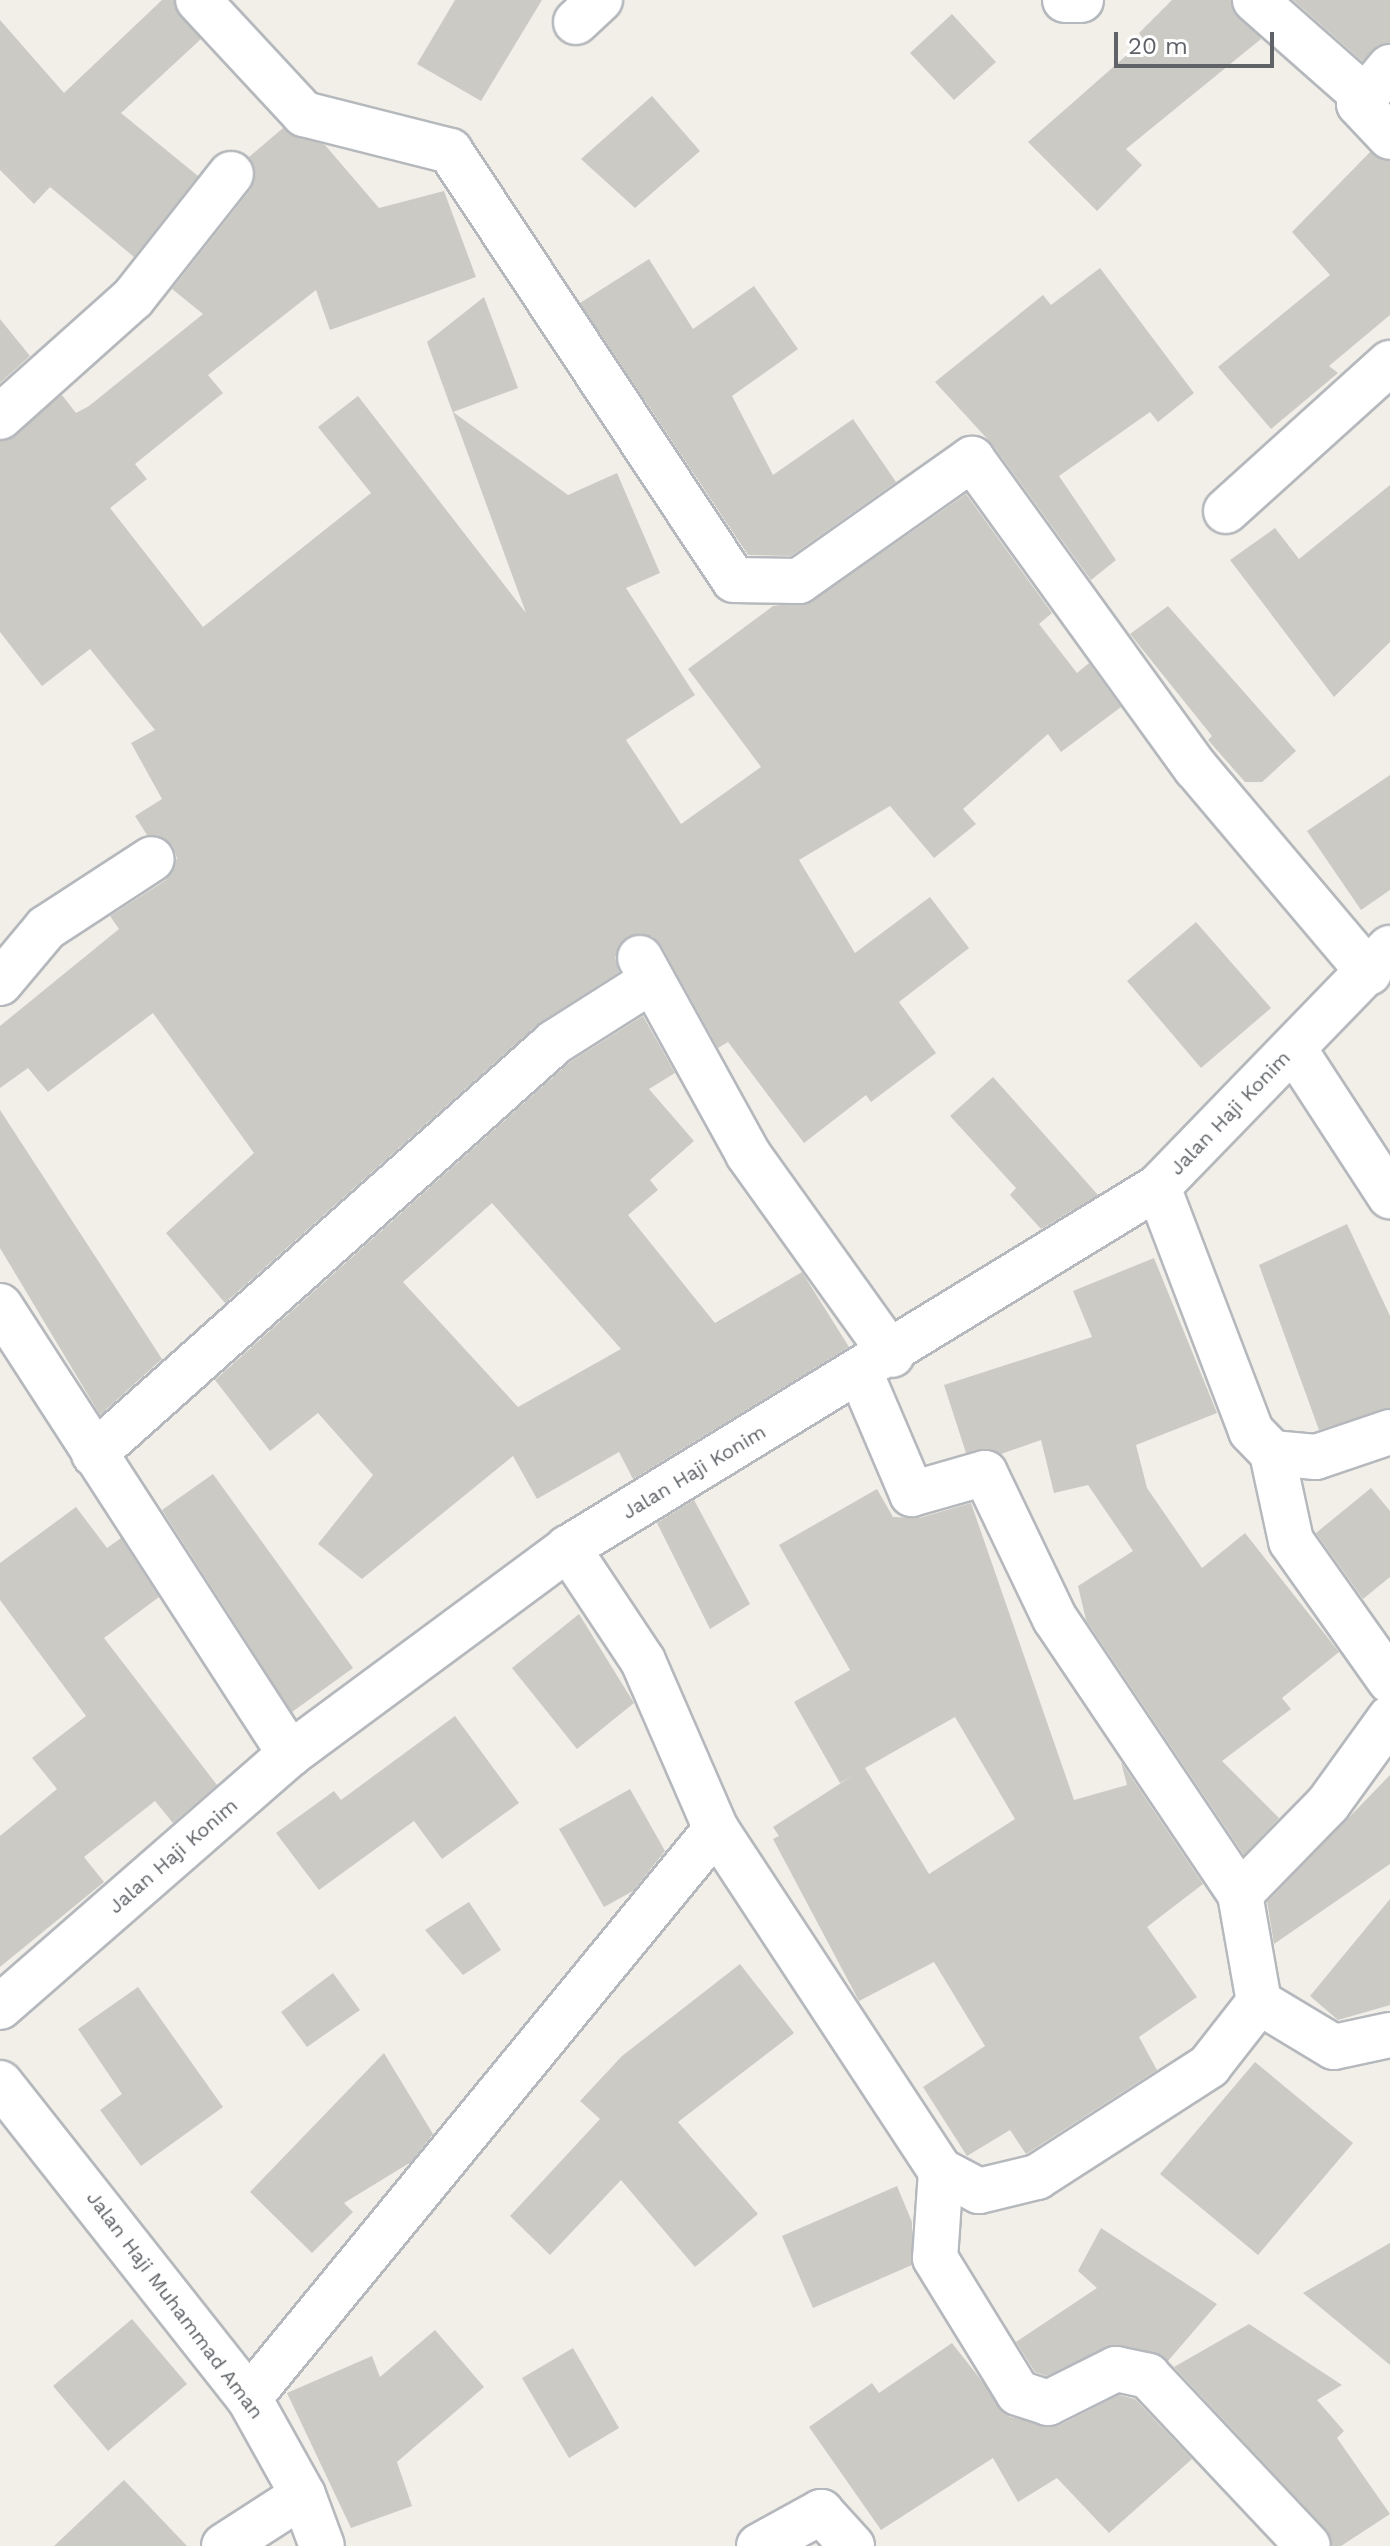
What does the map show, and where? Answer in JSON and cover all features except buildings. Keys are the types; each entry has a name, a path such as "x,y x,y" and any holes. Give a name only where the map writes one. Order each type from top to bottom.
{"street":[{"path":"198,0 304,114 450,151 734,580 799,581 972,459 1196,768 1379,961"},
{"path":"1065,0 1081,0"},
{"path":"1255,0 1377,82 1361,110 1390,137"},
{"path":"0,417 133,298 231,174"},
{"path":"1226,511 1390,363"},
{"path":"0,983 46,928 152,859"},
{"name":"Jalan Haji Konim","path":"0,2007 290,1754 568,1548 876,1363 1158,1187 1379,961"},
{"path":"94,1454 555,1042 646,970 748,1154 876,1363 912,1494 985,1473 1055,1619 1240,1894 1259,2002 1209,2066 1037,2177 979,2191 941,2171 716,1829 643,1661 568,1548"},
{"path":"1294,1049 1390,1196"},
{"path":"1158,1187 1251,1431 1272,1453 1291,1541 1390,1681"},
{"path":"0,1306 290,1754"},
{"path":"1272,1453 1316,1457 1390,1432"},
{"path":"1240,1894 1328,1804 1390,1718"},
{"path":"249,2398 716,1829"},
{"path":"1259,2002 1334,2047 1390,2035"},
{"name":"Jalan Haji Muhammad Aman","path":"0,2083 249,2398 303,2495 322,2546"},
{"path":"941,2171 933,2230 939,2270 1018,2393 1048,2403 1116,2369 1148,2376 1308,2546"},
{"path":"224,2546 303,2495"},
{"path":"759,2546 821,2512 852,2546"}]}
